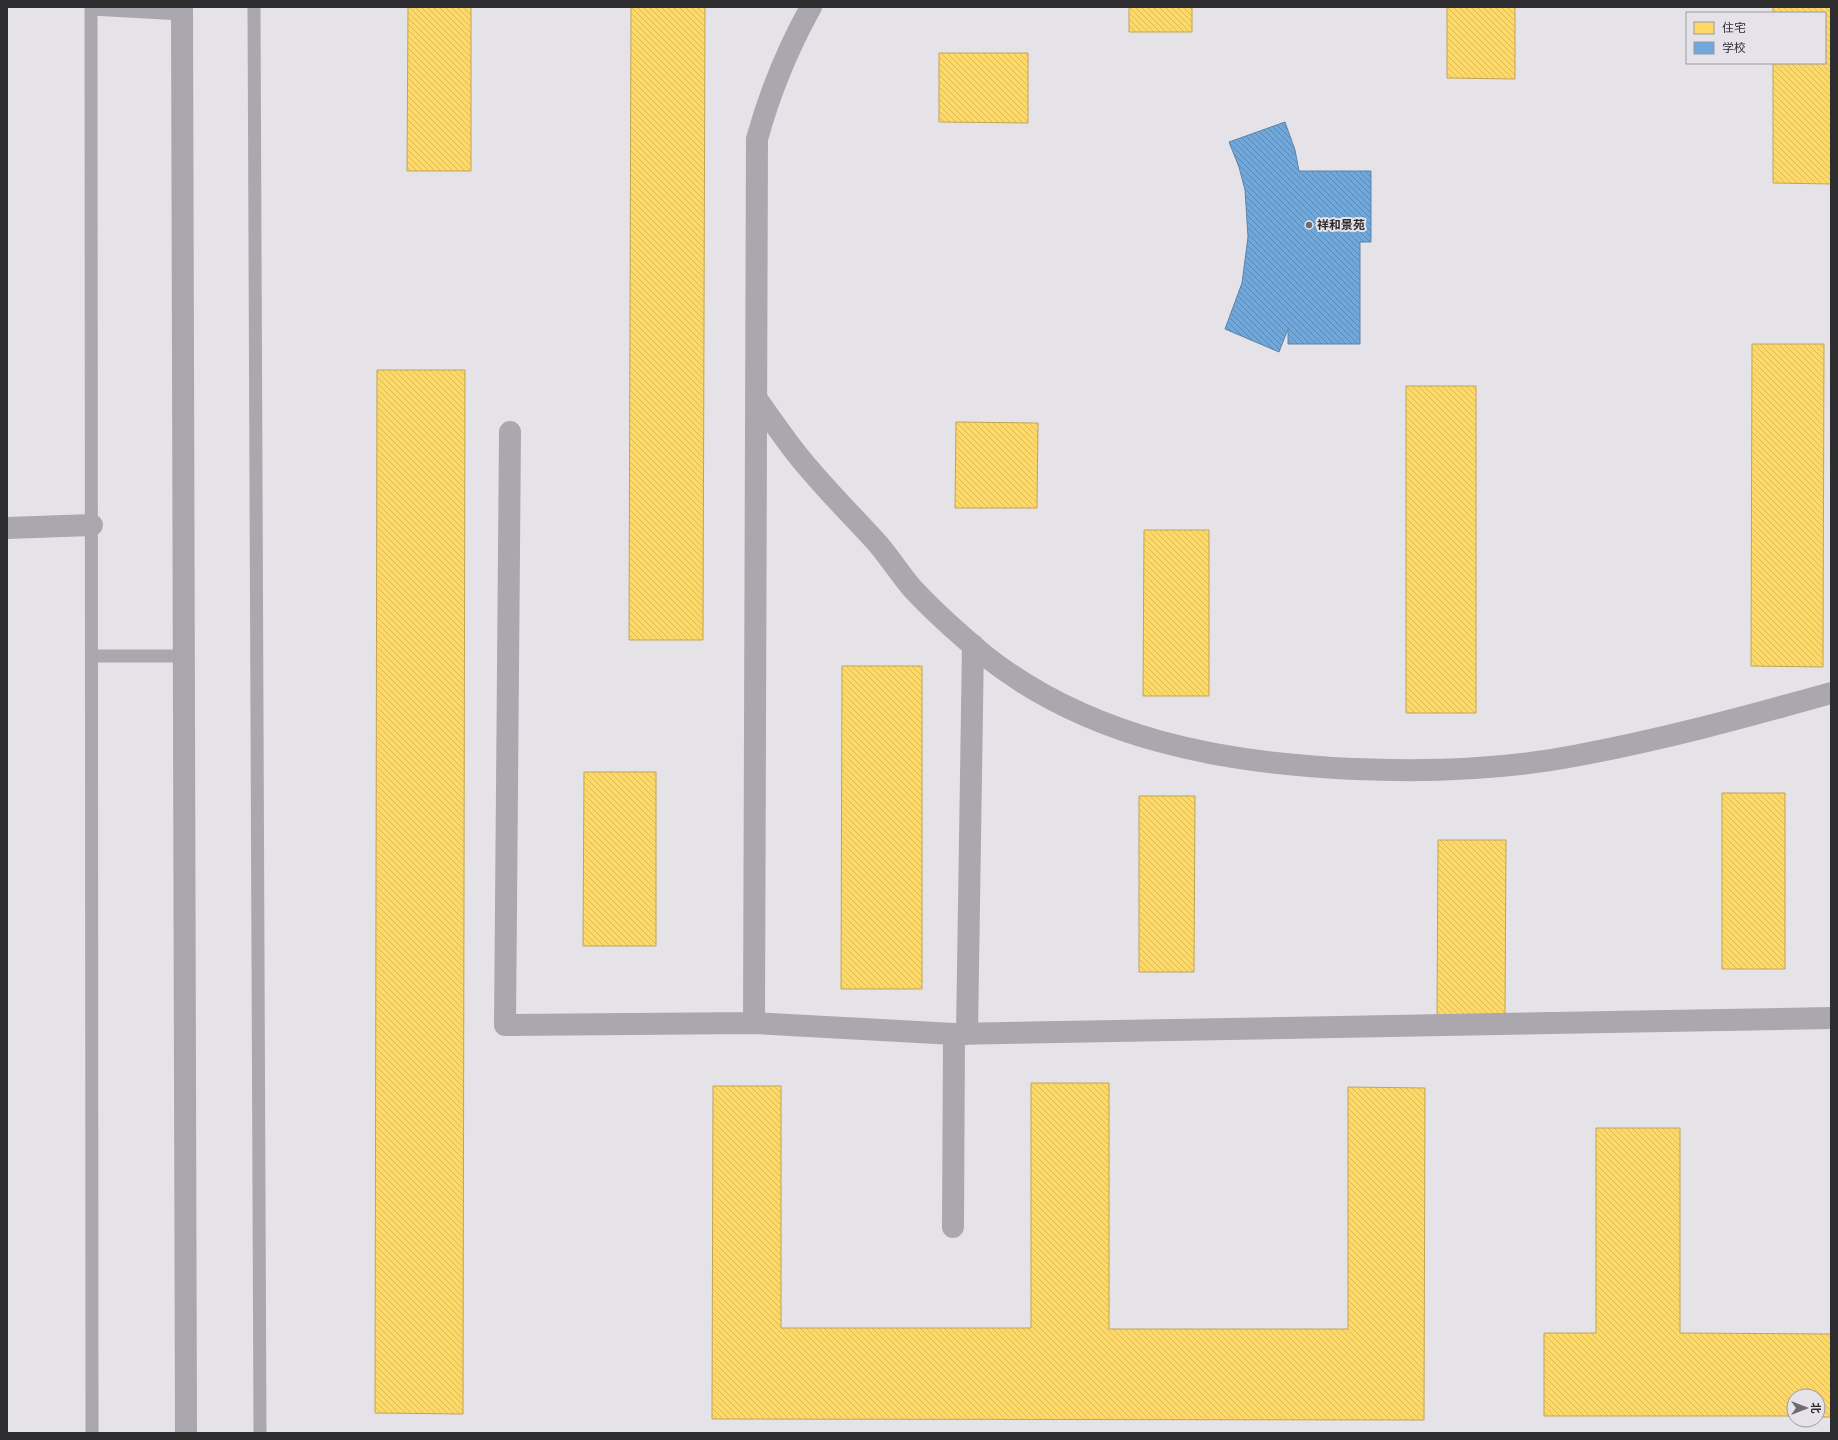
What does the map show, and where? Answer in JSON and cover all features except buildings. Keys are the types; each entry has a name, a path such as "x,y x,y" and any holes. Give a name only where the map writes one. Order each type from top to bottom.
{"street":[{"path":"754,1023 757,140 766,105 778,73 792,40 811,7"},
{"path":"182,11 186,1433"},
{"path":"756,398 796,453 881,548 912,587 947,623 985,656 1026,684 1069,708 1110,726 1173,746 1242,759 1312,767 1383,770 1446,770 1510,765 1572,757 1734,720 1831,693"},
{"path":"510,432 505,1025 754,1023 961,1034 1831,1018"},
{"path":"7,528 92,525"},
{"path":"953,1227 961,1034 972,645"}],"lane":[{"path":"254,7 260,1433"},
{"path":"92,1433 91,8 182,11"},
{"path":"92,656 184,656"}],"place":[{"name":"祥和景苑","path":"1309,225"}]}
